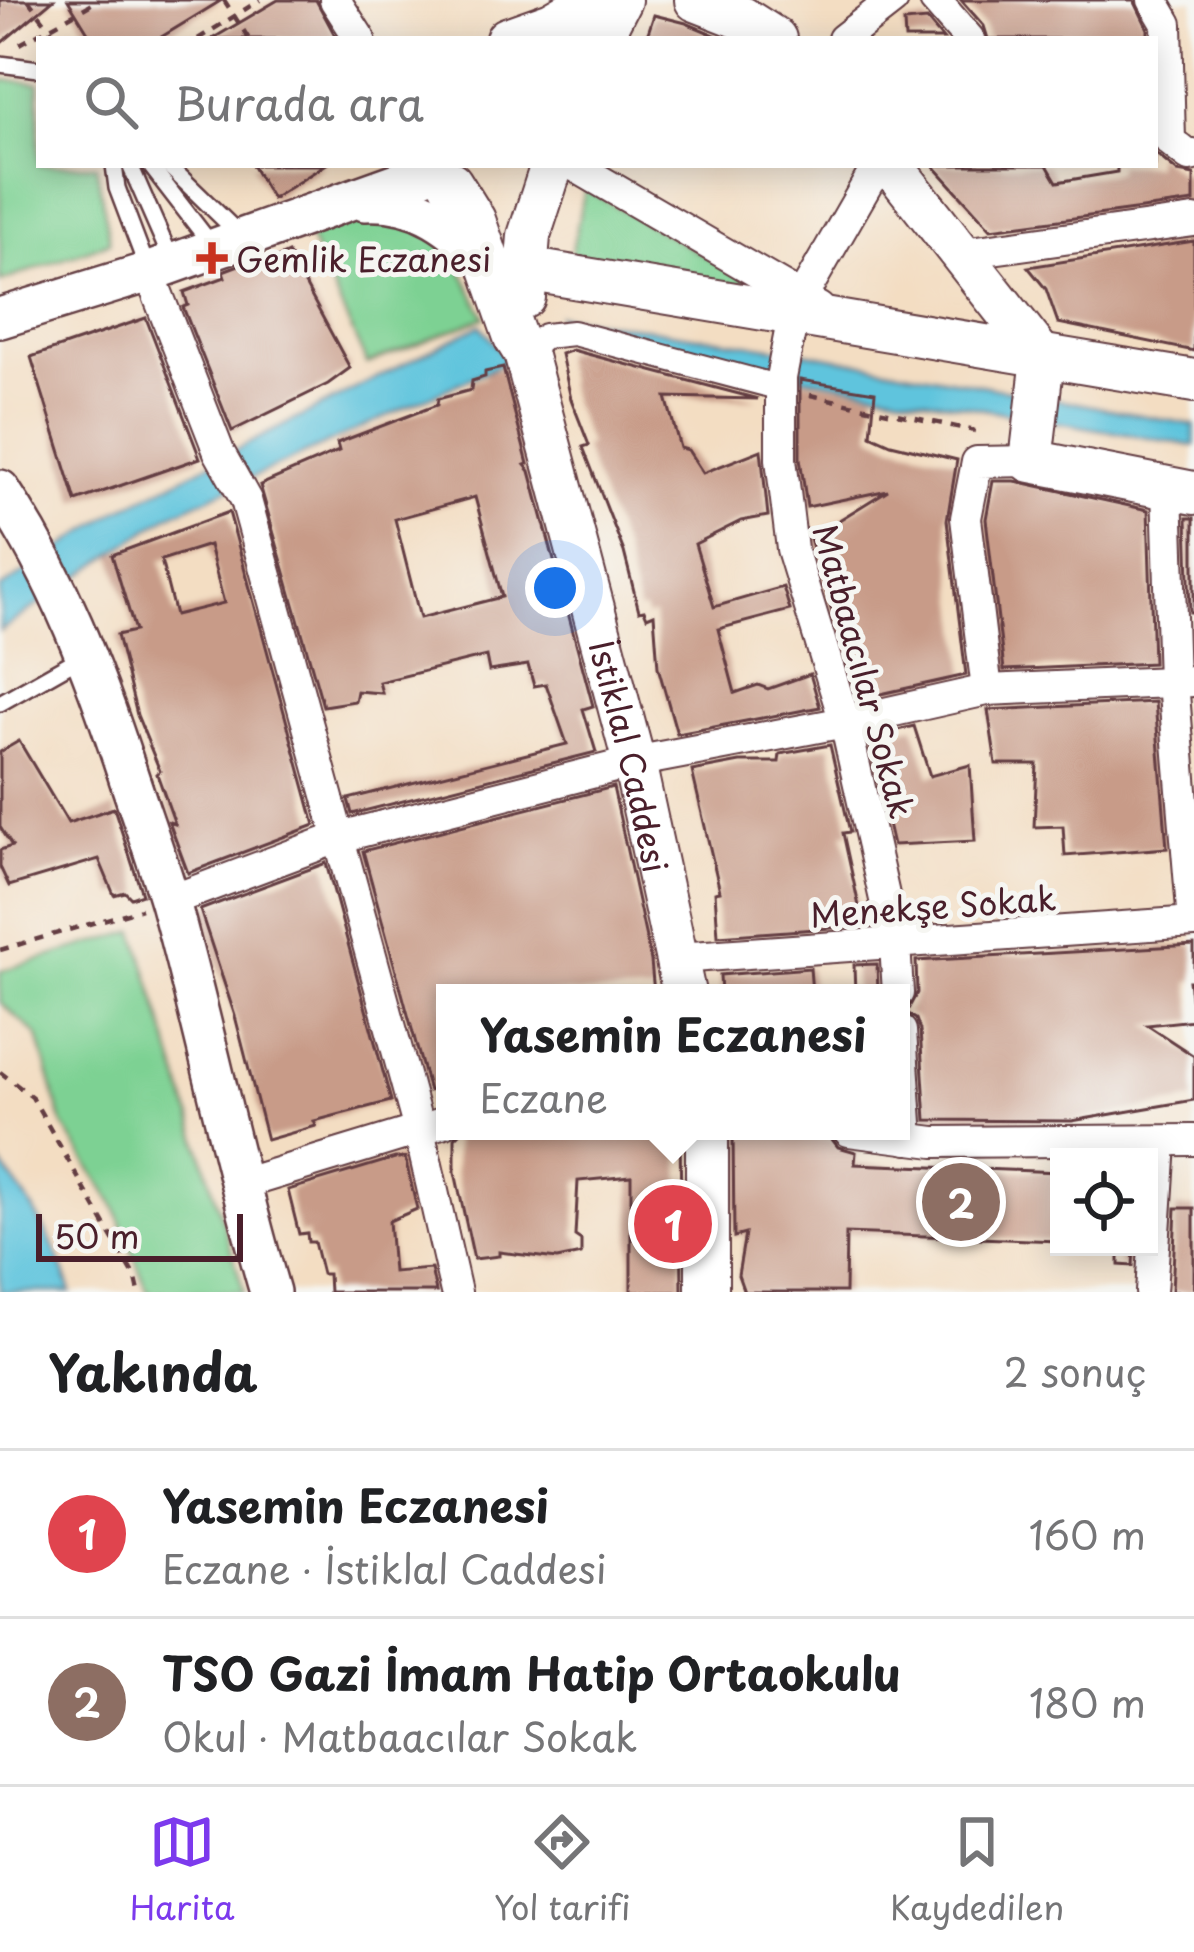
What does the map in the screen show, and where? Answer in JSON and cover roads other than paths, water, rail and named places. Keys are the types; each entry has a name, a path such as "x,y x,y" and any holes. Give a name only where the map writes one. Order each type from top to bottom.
{"main road":[{"path":"515,36 552,23 592,0"},
{"path":"602,36 620,0"},
{"path":"696,0 742,18 770,36"},
{"path":"894,168 963,253 1041,373 1032,446 1180,491"},
{"path":"442,172 492,202 516,199 556,171"},
{"path":"556,171 529,236 516,309 797,337 1041,373 1194,381"},
{"name":"İstiklal Caddesi","path":"442,172 474,220 516,309 634,762 681,975"},
{"path":"706,1140 707,1292"}],"street":[{"path":"335,0 358,36"},
{"path":"847,36 893,0"},
{"path":"935,0 966,36"},
{"path":"1153,0 1167,24 1162,99 1170,141 1194,155"},
{"path":"282,222 355,168"},
{"path":"797,337 870,179 887,168"},
{"path":"556,171 797,337"},
{"path":"0,318 442,172"},
{"path":"342,203 384,200 422,208 449,224 516,309 545,335 797,337"},
{"path":"963,253 1194,221"},
{"path":"161,267 219,452 246,500 340,837 432,1126 456,1292"},
{"name":"Matbaacılar Sokak","path":"797,337 781,459 792,549 845,722 895,944 897,984"},
{"path":"987,690 966,518 977,463 1032,446"},
{"path":"2,486 67,605 170,901 238,1185 270,1292"},
{"path":"1180,491 1194,922"},
{"path":"170,901 340,837 634,762 987,690 1184,681"},
{"name":"Menekşe Sokak","path":"681,975 895,944 1194,922"},
{"path":"238,1185 432,1126"},
{"path":"910,1138 1194,1140"},
{"path":"1151,1292 1161,1143"}],"lane":[{"path":"0,64 36,69"},
{"path":"114,168 117,188 161,267"},
{"path":"131,168 161,267"},
{"path":"153,168 228,242"},
{"path":"170,168 228,242"},
{"path":"0,703 86,654"}],"water":[{"path":"558,315 804,352 1194,425 1194,446 557,334"},
{"path":"480,325 508,361 168,516 0,631 0,589 117,511"},
{"path":"0,1163 42,1224 71,1292 0,1292"}],"place":[{"name":"Gemlik Eczanesi","path":"212,258"},
{"name":"TSO Gazi İmam Hatip Ortaokulu","path":"961,1202"},
{"name":"Yasemin Eczanesi","path":"673,1224"}]}
